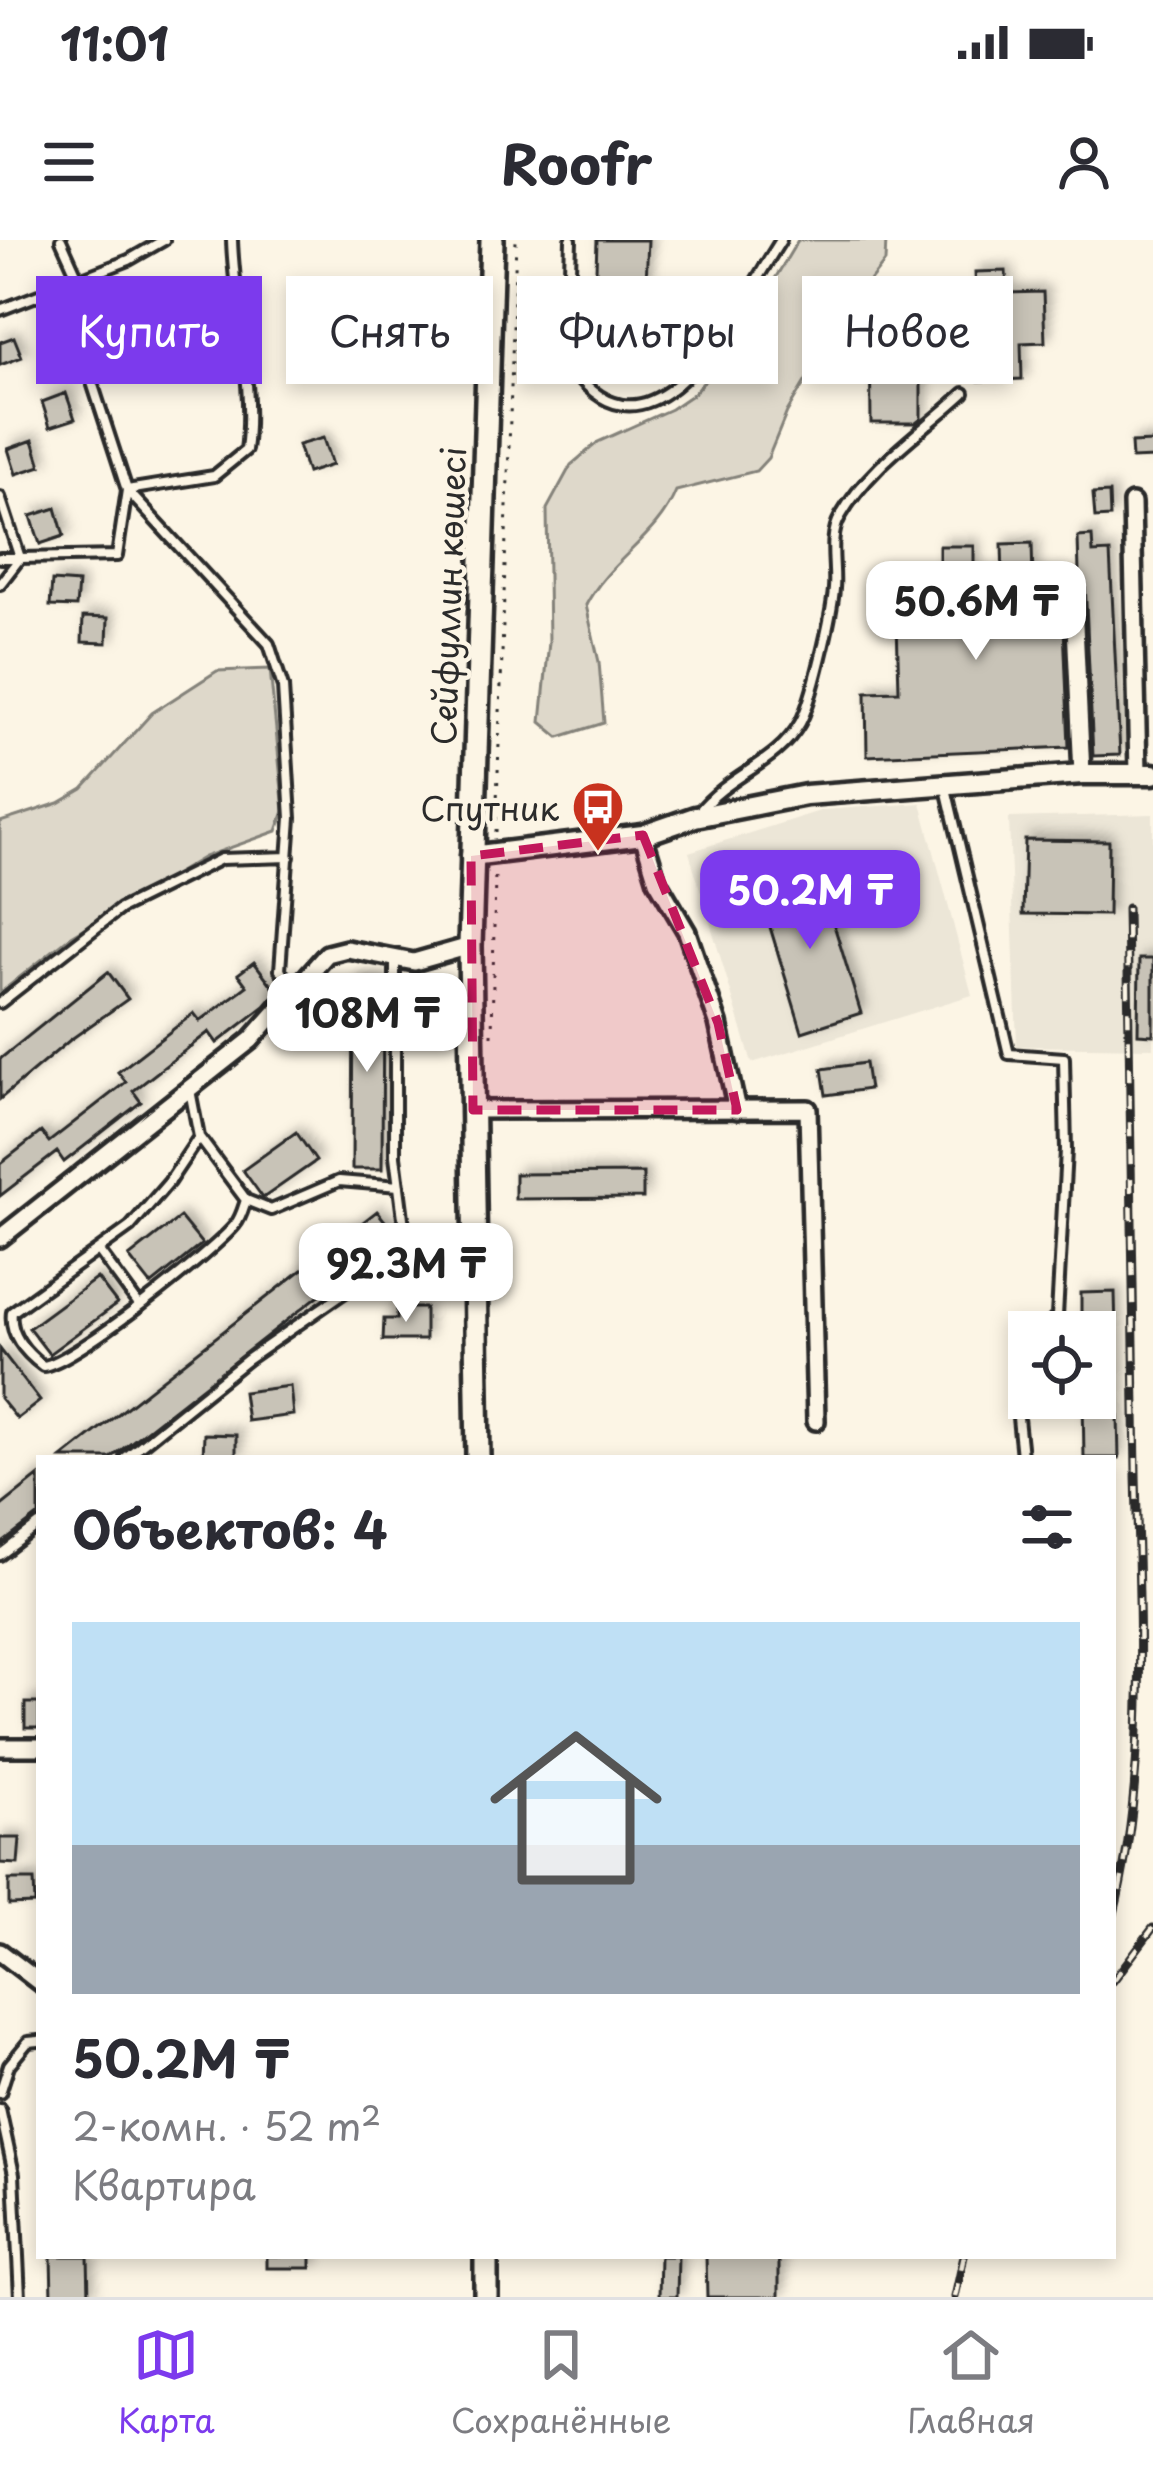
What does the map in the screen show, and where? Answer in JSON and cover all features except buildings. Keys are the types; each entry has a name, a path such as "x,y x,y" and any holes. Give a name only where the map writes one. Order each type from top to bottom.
{"main road":[{"name":"Сейфуллин көшесі","path":"478,1455 470,946 492,240"},
{"path":"485,2259 486,2297"}],"street":[{"path":"472,856 644,835 695,817 806,795 1082,773 1146,773 1132,502"},
{"path":"1073,583 1082,773"},
{"path":"644,835 657,881 687,932 718,1023 737,1110"},
{"path":"0,1238 251,1040 327,953 346,949 425,961 470,946"},
{"path":"473,1111 808,1109 816,1421"},
{"path":"0,1747 36,1747"},
{"path":"0,1952 8,1965 36,1980"}],"lane":[{"path":"61,240 77,276"},
{"path":"89,276 164,240"},
{"path":"127,490 214,476 246,449 250,424 233,288 232,240"},
{"path":"571,240 567,361 598,398 648,404 682,385 700,364 781,240"},
{"path":"0,310 36,296"},
{"path":"93,384 127,490 269,644 283,687 291,818 280,970 293,989"},
{"path":"695,817 716,790 783,749 804,718 834,589 832,560 838,520 887,459 964,393"},
{"path":"0,558 117,556 127,490"},
{"path":"0,497 20,558"},
{"path":"0,584 20,558"},
{"path":"945,782 1009,1054 1064,1058 1066,1150 1057,1311"},
{"path":"0,1003 120,909 221,859 289,857"},
{"path":"395,958 395,1156 407,1249"},
{"path":"190,1088 199,1137 246,1199 271,1210 340,1181 399,1186"},
{"path":"199,1137 170,1182 130,1227 12,1312 11,1323 30,1356 43,1366 54,1365 138,1304 232,1229 246,1199"},
{"path":"129,1455 247,1360 407,1249 475,1249"},
{"path":"99,1250 138,1304"},
{"path":"1020,1419 1022,1455"},
{"path":"0,1555 36,1527"},
{"path":"0,2093 10,2066 28,2042 36,2041"},
{"path":"0,2109 14,2174 20,2297"}],"highlighted area":[{"path":"643,835 718,1023 737,1110 473,1110 471,856"}],"shaded area":[{"path":"798,240 886,240 885,262 874,276 802,276 804,384 768,458 756,471 676,491 657,522 596,589 586,605 599,662 604,723 559,737 541,722 549,642 547,509 571,465 598,442 671,409 702,384 778,384 777,276"},
{"path":"270,669 284,811 277,831 204,857 70,937 0,993 0,822 59,803 83,789 152,713 217,671"},
{"path":"921,803 972,995 752,1063 689,852 823,810"},
{"path":"1153,814 1153,1048 1017,1046 1009,818"}],"railway":[{"path":"1116,1903 1132,1809 1139,1697 1127,908"},
{"path":"1116,1977 1153,1928"},
{"path":"955,2297 963,2259"}],"place":[{"name":"Спутник","path":"598,853"}]}
